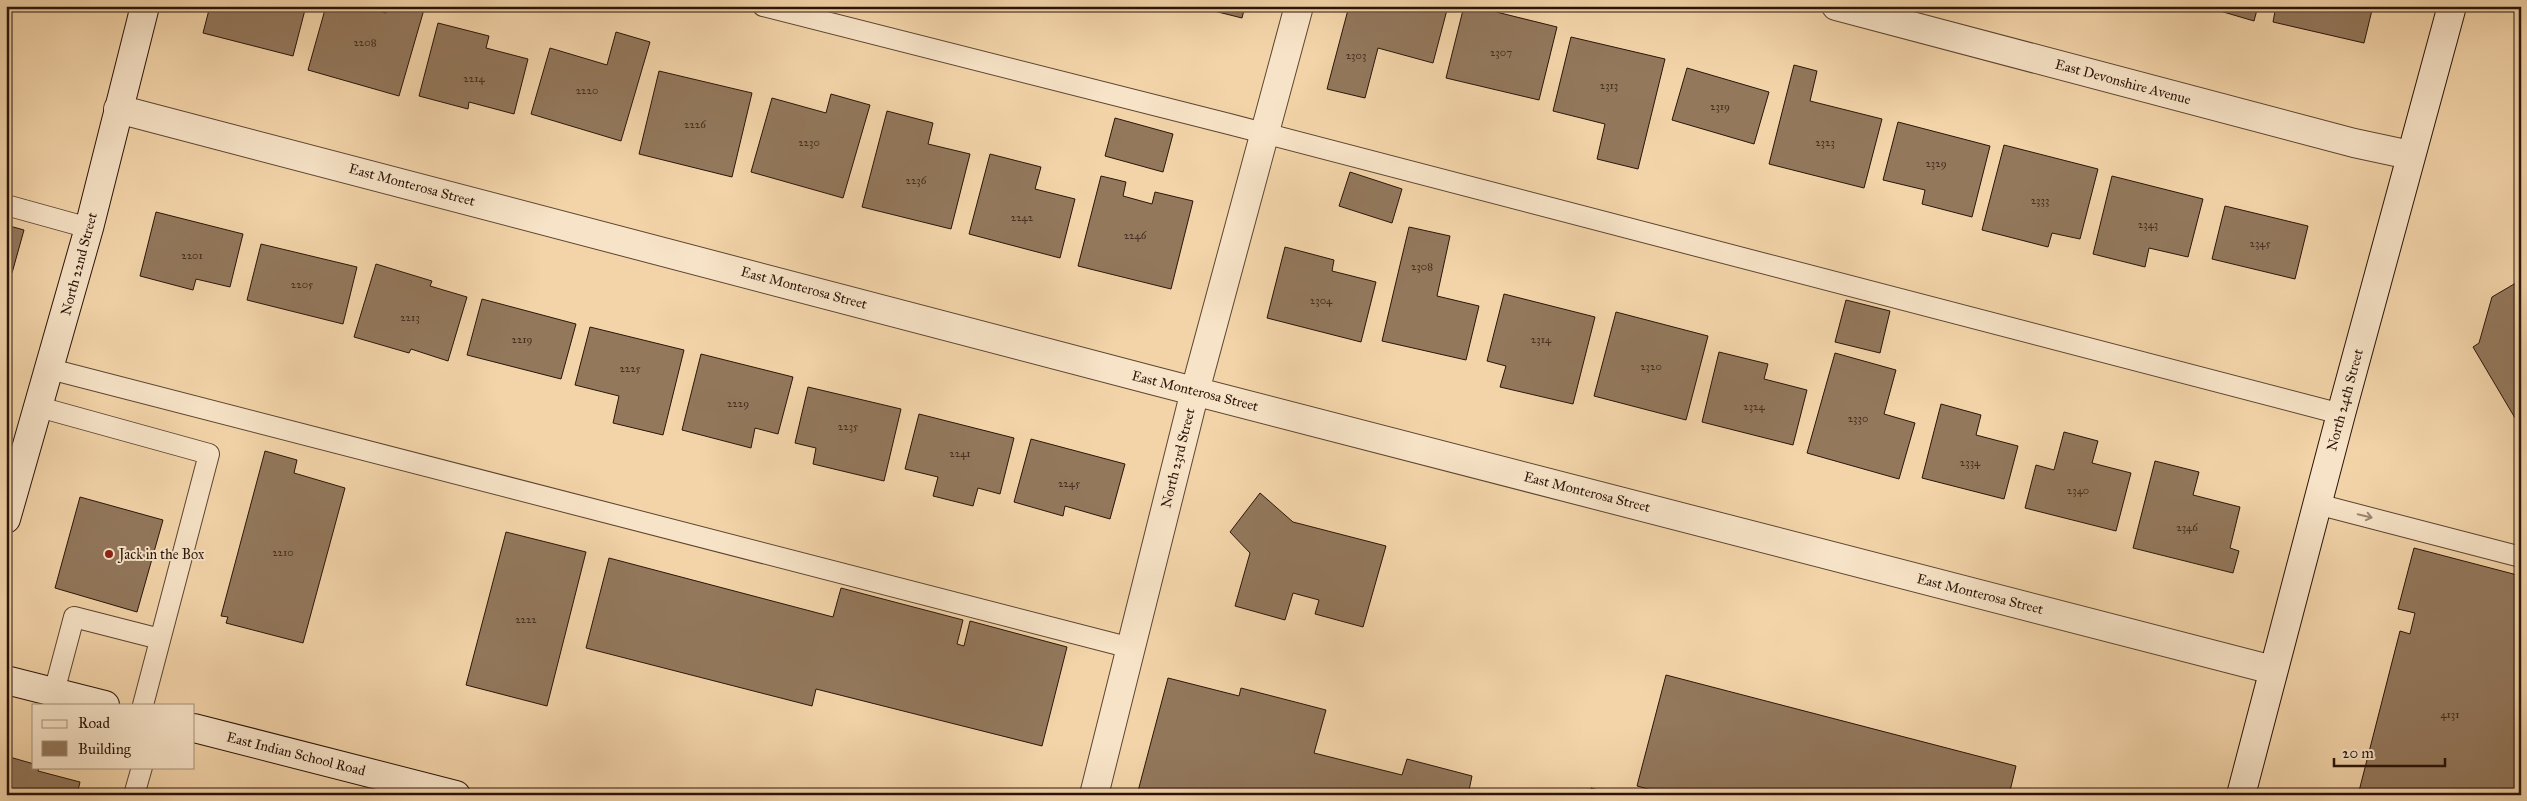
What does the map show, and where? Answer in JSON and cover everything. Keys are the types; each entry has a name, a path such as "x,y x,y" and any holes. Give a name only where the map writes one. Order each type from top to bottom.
{"street":[{"name":"North 22nd Street","path":"6,519 89,228 145,6"},
{"name":"North 23rd Street","path":"1094,795 1195,391 1299,6"},
{"name":"East Devonshire Avenue","path":"1836,6 2354,143 2410,155"},
{"name":"North 24th Street","path":"2241,795 2410,155 2452,6"},
{"name":"East Monterosa Street","path":"118,108 1195,391 2273,670"},
{"path":"6,680 101,704"},
{"name":"East Indian School Road","path":"195,728 456,795"}],"lane":[{"path":"763,6 2341,414"},
{"path":"6,205 89,228"},
{"path":"50,369 1132,648"},
{"path":"39,407 209,454 143,704"},
{"path":"2317,504 2521,557"},
{"path":"54,692 74,617 160,640"},
{"path":"134,795 142,768"}],"building":[{"path":"210,6 306,6 293,56 203,33"},
{"path":"326,6 360,6 386,13 388,6 425,6 399,96 308,70"},
{"path":"1194,6 1245,6 1242,18"},
{"path":"1349,6 1448,6 1433,63 1378,48 1365,98 1327,89"},
{"path":"1464,6 1472,6 1557,27 1539,100 1446,78"},
{"path":"2203,6 2258,6 2254,21"},
{"path":"2276,6 2373,6 2364,43 2273,22"},
{"path":"438,23 489,36 486,48 528,59 514,114 469,102 468,109 419,96"},
{"path":"616,32 650,42 621,141 531,114 550,48 607,65"},
{"path":"1571,37 1665,59 1638,169 1597,159 1605,124 1553,111"},
{"path":"1794,65 1817,71 1810,101 1882,119 1864,188 1769,164"},
{"path":"1687,68 1769,92 1754,144 1672,120"},
{"path":"659,71 752,93 732,177 639,154"},
{"path":"831,94 870,105 843,198 751,172 772,98 826,113"},
{"path":"887,111 933,123 928,144 970,154 951,229 862,207"},
{"path":"1115,118 1173,134 1163,172 1105,156"},
{"path":"1898,122 1990,146 1972,217 1922,204 1925,190 1883,180"},
{"path":"2004,145 2098,169 2080,239 2052,233 2048,247 1982,230"},
{"path":"990,154 1041,167 1035,189 1075,199 1060,258 969,234"},
{"path":"1350,172 1402,189 1392,223 1339,206"},
{"path":"1101,176 1126,182 1123,196 1152,204 1155,192 1193,201 1171,289 1078,266"},
{"path":"2112,176 2203,199 2188,257 2149,248 2145,267 2093,254"},
{"path":"2225,206 2308,226 2295,279 2212,259"},
{"path":"156,212 243,234 230,287 196,279 193,290 140,276"},
{"path":"6,225 24,230 12,273 6,271"},
{"path":"1409,227 1450,236 1437,296 1479,306 1466,360 1382,341"},
{"path":"261,244 357,267 343,324 247,300"},
{"path":"1285,247 1334,260 1332,271 1376,282 1361,342 1267,318"},
{"path":"376,264 432,281 430,286 467,297 448,361 411,349 409,353 354,337"},
{"path":"2521,280 2521,419 2515,418 2473,347 2479,343 2492,297"},
{"path":"1504,294 1595,317 1573,404 1500,387 1506,366 1487,361"},
{"path":"482,299 576,324 561,379 467,355"},
{"path":"1846,300 1890,311 1880,353 1835,342"},
{"path":"1616,312 1708,336 1686,420 1594,396"},
{"path":"590,327 684,350 663,435 613,423 619,396 575,385"},
{"path":"1719,352 1768,364 1764,379 1807,390 1793,445 1702,422"},
{"path":"1835,353 1896,370 1884,414 1915,423 1899,479 1807,453"},
{"path":"701,354 793,377 778,434 755,428 751,448 682,430"},
{"path":"808,387 901,409 884,481 813,464 816,448 795,443"},
{"path":"1941,404 1981,415 1976,435 2018,446 2004,499 1922,478"},
{"path":"919,414 1014,438 1000,494 978,488 973,506 933,496 938,477 905,469"},
{"path":"2064,432 2098,441 2092,463 2131,473 2116,531 2025,508 2036,465 2054,470"},
{"path":"1031,439 1125,464 1110,519 1065,506 1063,516 1014,502"},
{"path":"265,451 297,460 294,473 345,488 303,643 226,623 228,617 221,616"},
{"path":"2155,461 2199,472 2193,495 2240,507 2230,548 2239,551 2233,573 2133,548"},
{"path":"1260,493 1293,522 1386,546 1363,627 1315,614 1319,600 1293,593 1285,620 1235,606 1250,553 1230,532"},
{"name":"Jack in the Box","path":"80,497 163,520 137,612 55,588"},
{"path":"506,532 586,552 547,706 466,685"},
{"path":"2414,548 2521,576 2521,795 2358,795 2400,631 2410,634 2415,613 2398,609"},
{"path":"609,558 833,617 841,588 963,620 957,644 964,646 970,621 1067,647 1042,746 816,689 812,706 586,648"},
{"path":"1666,675 2016,766 2009,795 1670,795 1637,786"},
{"path":"1168,678 1239,696 1241,688 1326,710 1314,753 1402,775 1407,759 1472,776 1468,795 1137,795"},
{"path":"6,756 32,763 32,768 39,768 38,771 80,782 77,795 6,795"},
{"path":"1591,788 1617,795 1589,795"}],"place":[{"name":"Jack in the Box","path":"109,554"}]}
